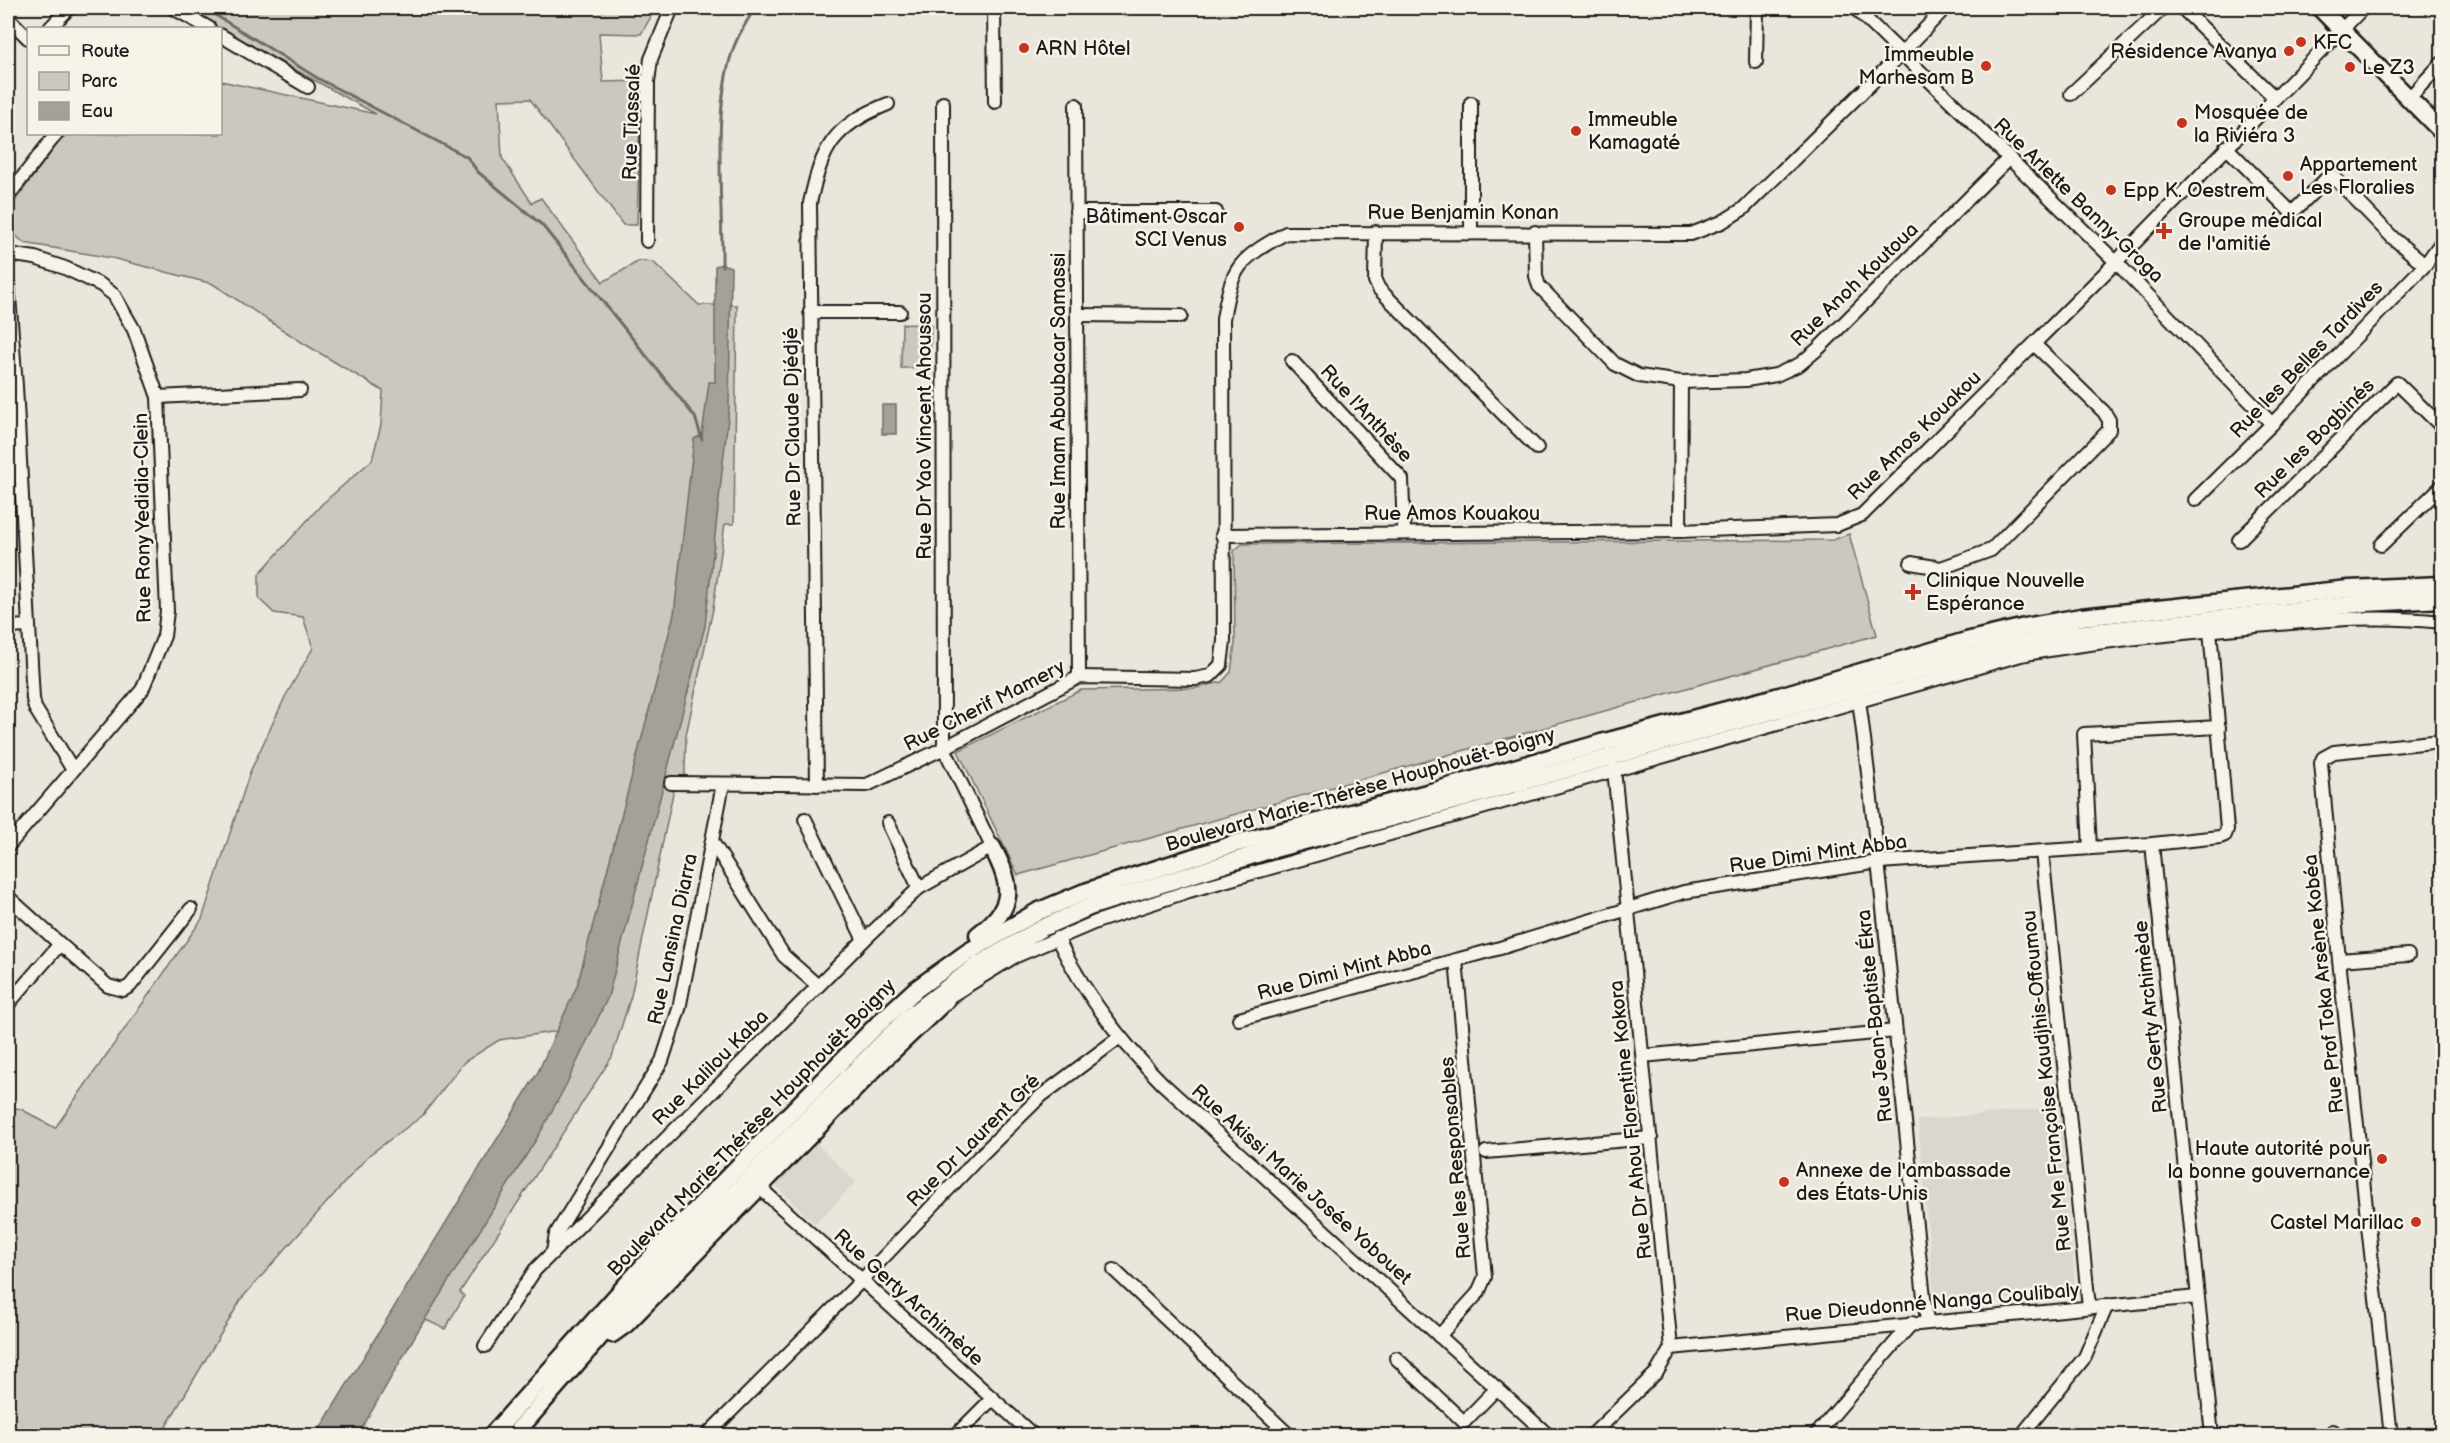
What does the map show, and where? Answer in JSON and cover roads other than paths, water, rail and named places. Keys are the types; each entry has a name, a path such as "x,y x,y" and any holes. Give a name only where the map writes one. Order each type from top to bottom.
{"main road":[{"path":"2320,8 2442,132"},
{"name":"Boulevard Marie-Thérèse Houphouët-Boigny","path":"491,1436 672,1234 878,1024 915,990 968,952 1037,912 1085,892 1237,843 1776,697 1966,641 2025,627 2081,617 2349,589 2442,585"},
{"name":"Boulevard Marie-Thérèse Houphouët-Boigny","path":"513,1436 659,1269 910,1016 957,979 1013,943 1092,906 1263,852 1477,795 2014,645 2066,635 2366,603 2442,599"},
{"path":"915,990 930,970 993,923 1004,910 1008,893 1007,879 992,847"},
{"path":"586,1352 626,1324 883,1060 952,994"}],"street":[{"path":"51,27 69,8"},
{"path":"173,8 207,27"},
{"name":"Rue Tiassalé","path":"647,241 648,82 651,59 672,8"},
{"path":"994,8 995,102"},
{"path":"1756,62 1757,8"},
{"name":"Rue Arlette Banny-Groga","path":"1855,8 2116,262 2272,424"},
{"path":"2071,94 2163,8"},
{"path":"2182,8 2275,98"},
{"name":"Rue Amos Kouakou","path":"1222,535 1680,531 1837,525 1862,515 2035,345 2363,8"},
{"name":"Rue Benjamin Konan","path":"1222,535 1222,319 1229,284 1238,268 1264,245 1286,233 1691,234 1722,222 1743,209 1901,54 1939,9"},
{"path":"8,18 27,37"},
{"path":"222,36 309,87"},
{"path":"2409,97 2442,63"},
{"path":"1471,103 1471,233"},
{"name":"Rue Dr Claude Djédjé","path":"817,785 810,203 824,153 836,136 852,122 888,104"},
{"name":"Rue Dr Yao Vincent Ahoussou","path":"943,104 944,748"},
{"name":"Rue Imam Aboubacar Samassi","path":"1076,105 1079,677"},
{"path":"8,196 55,135"},
{"path":"2226,147 2292,213 2331,174 2392,238 2425,265"},
{"name":"Rue Anoh Koutoua","path":"1535,232 1536,276 1546,296 1615,364 1639,376 1681,381 1746,380 1776,375 1800,364 1819,348 2008,158"},
{"path":"1077,212 1216,212"},
{"path":"1376,232 1375,281 1379,289 1538,448"},
{"name":"Rue les Belles Tardives","path":"2195,500 2272,424 2425,265 2442,241"},
{"name":"Rue Rony Yedidia-Clein","path":"8,254 35,258 65,268 101,285 114,295 134,330 158,397 167,612 164,636 142,690 8,846"},
{"path":"8,283 12,386 35,708 73,770"},
{"path":"810,312 900,312"},
{"path":"1077,315 1181,316"},
{"path":"1911,563 1941,568 1991,550 2109,430 2109,420 2104,412 2035,345"},
{"name":"Rue l'Anthèse","path":"1292,361 1402,479 1404,532"},
{"path":"1680,531 1681,381"},
{"name":"Rue les Bogbinés","path":"2239,540 2397,383 2442,427"},
{"path":"158,397 300,390"},
{"path":"2381,545 2442,486"},
{"name":"Rue Cherif Mamery","path":"671,783 867,785 944,748 1079,677 1195,679 1210,676 1218,670 1223,658 1222,535"},
{"path":"910,1016 936,1005 1014,957 1096,922 1189,891 1614,769 1860,704 2021,655 2100,642 2211,636 2355,618 2400,617 2442,622"},
{"path":"8,627 28,626"},
{"name":"Rue Dimi Mint Abba","path":"1239,1019 1456,960 1684,892 1879,862 2152,844 2225,835 2228,829 2211,636"},
{"name":"Rue Jean-Baptiste Ékra","path":"1860,704 1879,862 1926,1322"},
{"path":"2090,848 2084,734 2219,728"},
{"name":"Rue Prof Toka Arsène Kobéa","path":"2391,1436 2339,960 2321,770 2323,758 2334,752 2442,741"},
{"path":"944,748 992,847"},
{"name":"Rue Dr Ahou Florentine Kokora","path":"1614,769 1671,1348"},
{"name":"Rue Lansina Diarra","path":"553,1252 556,1234 662,1061 680,1008 723,784"},
{"path":"805,819 864,940"},
{"path":"888,823 919,888"},
{"path":"712,843 784,956 818,986"},
{"name":"Rue Gerty Archimède","path":"2152,844 2212,1436"},
{"name":"Rue Kalilou Kaba","path":"485,1346 519,1291 553,1252 864,940 919,888 992,847"},
{"name":"Rue Me Françoise Kaudjhis-Offoumou","path":"2042,852 2089,1307"},
{"path":"8,897 108,986 123,990 130,986 192,909"},
{"name":"Rue Akissi Marie Josée Yobouet","path":"1057,938 1075,976 1130,1051 1162,1083 1549,1436"},
{"path":"8,1004 60,944"},
{"path":"2339,960 2408,955"},
{"name":"Rue les Responsables","path":"1439,1336 1478,1293 1485,1277 1456,960"},
{"path":"1644,1056 1895,1031"},
{"name":"Rue Dr Laurent Gré","path":"706,1436 1041,1096 1120,1037"},
{"path":"1486,1152 1651,1138"},
{"name":"Rue Gerty Archimède","path":"759,1187 1034,1436"},
{"path":"1114,1270 1290,1436"},
{"name":"Rue Dieudonné Nanga Coulibaly","path":"1671,1348 2197,1297"},
{"path":"2021,1436 2085,1357 2107,1305"},
{"path":"1815,1436 1912,1323"},
{"path":"1591,1436 1657,1372 1671,1348"},
{"path":"1396,1358 1464,1422 1497,1388"},
{"path":"955,1436 993,1398"}],"water":[{"path":"722,264 731,267 729,408 705,626 608,997 540,1133 419,1329 358,1435 316,1435 538,1072 577,986 674,614 694,439 702,435 709,382 715,382 715,266"},
{"path":"882,405 896,405 896,434 882,434"}],"waterway":[{"path":"204,8 319,79 467,157 478,172 542,225 695,417 702,439"},
{"path":"722,266 720,154 723,95 735,44 755,8"},
{"path":"937,1020 968,992"}],"place":[{"name":"KFC","path":"2301,42"},
{"name":"ARN Hôtel","path":"1024,48"},
{"name":"Résidence Avanya","path":"2289,51"},
{"name":"Immeuble Marhesam B","path":"1986,66"},
{"name":"Le Z3","path":"2350,67"},
{"name":"Mosquée de la Riviéra 3","path":"2182,123"},
{"name":"Immeuble Kamagaté","path":"1576,131"},
{"name":"Appartement Les Floralies","path":"2288,176"},
{"name":"Epp K. Oestrem","path":"2111,190"},
{"name":"Bâtiment Oscar SCI Venus","path":"1239,227"},
{"name":"Groupe médical de l'amitié","path":"2164,231"},
{"name":"Clinique Nouvelle Espérance","path":"1913,592"},
{"name":"Haute autorité pour la bonne gouvernance","path":"2382,1159"},
{"name":"Annexe de l'ambassade des États-Unis","path":"1784,1182"},
{"name":"Castel Marillac","path":"2416,1222"}]}
